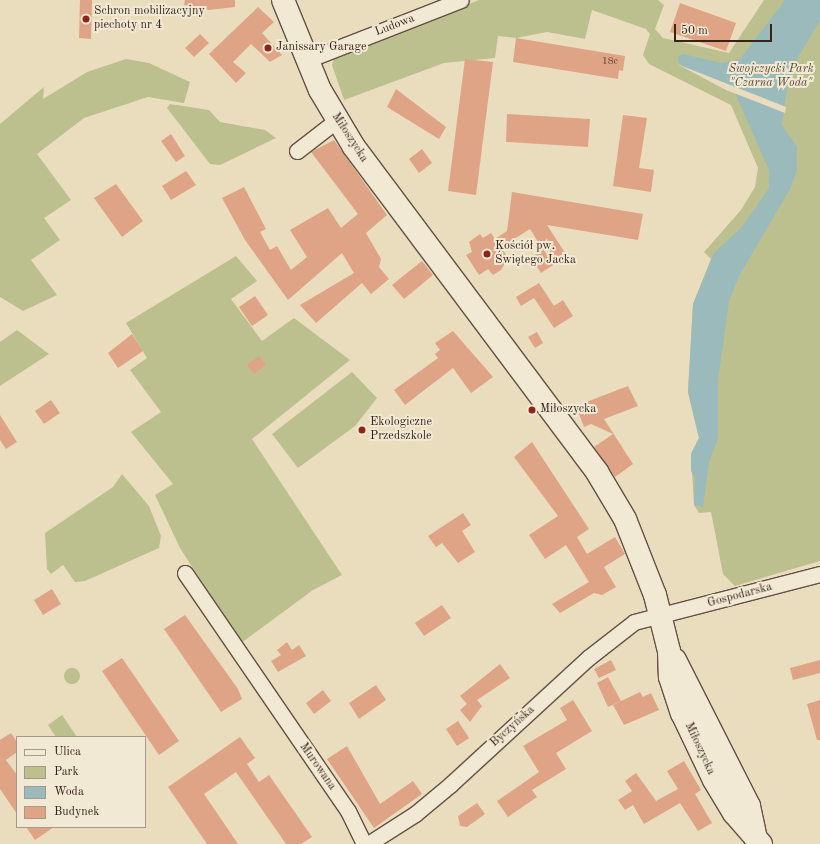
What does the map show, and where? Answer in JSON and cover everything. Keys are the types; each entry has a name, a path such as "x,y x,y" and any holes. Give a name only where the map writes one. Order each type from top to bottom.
{"street":[{"name":"Miłoszycka","path":"283,0 307,60 337,120 462,294 597,472 640,551 669,651 670,677 693,739 734,813 758,839"},
{"name":"Ludowa","path":"307,60 461,0"},
{"path":"297,151 337,120"},
{"name":"Murowana","path":"185,573 265,693 348,811 364,844"},
{"name":"Gospodarska","path":"660,616 820,574"},
{"name":"Byczyńska","path":"368,844 415,814 451,784 634,622 660,616"}],"green space":[{"name":"Swojczycki Park \"Czarna Woda\"","path":"479,0 658,0 664,5 655,29 663,38 729,53 764,0 820,0 820,561 735,586 723,574 711,512 699,513 694,505 691,454 699,438 688,392 693,304 711,259 704,252 741,210 755,187 758,168 731,105 649,64 643,55 650,34 646,29 592,10 585,39 547,32 516,38 498,36 495,58 444,63 344,100 332,65 334,58"},
{"path":"126,59 149,63 190,82 184,103 148,97 84,118 37,154 71,200 44,218 60,240 31,260 57,295 23,311 0,297 0,124 44,87 43,99 87,72"},
{"path":"170,104 209,110 220,122 265,130 276,138 220,165 210,164 167,108"},
{"path":"236,256 257,281 231,299 262,341 294,318 350,360 252,439 342,575 313,590 241,643 180,548 155,495 173,484 131,432 161,412 130,370 147,358 126,323"},
{"path":"17,330 49,354 0,386 0,342"},
{"path":"352,372 377,398 355,426 298,468 272,434"},
{"path":"122,474 149,506 161,536 159,548 85,581 75,582 63,565 51,574 47,569 45,533 113,487"},
{"path":"72,668 79,673 80,676 75,683 72,684 65,679 64,676 69,669"},
{"path":"62,715 76,736 55,736 48,725"}],"water":[{"path":"785,0 820,0 820,21 798,57 787,87 782,125 797,147 797,170 791,187 739,276 729,301 718,380 718,438 709,463 703,507 694,505 695,478 691,471 691,454 699,438 688,392 693,304 714,253 742,227 769,188 769,170 735,93 686,69 679,63 678,57 683,54 722,63 740,59"}],"pier":[{"path":"677,64 786,107 785,113 726,90"}],"building":[{"name":"Schron mobilizacyjny piechoty nr 4","path":"80,0 92,0 91,39 79,38"},
{"path":"185,0 235,0 235,7 209,10 184,5"},
{"path":"680,3 736,23 726,51 670,32"},
{"path":"258,7 274,22 262,33 282,55 270,62 251,44 233,62 246,73 236,83 209,54"},
{"path":"200,34 209,43 194,57 185,48"},
{"path":"516,38 625,56 623,71 619,70 618,79 513,62"},
{"path":"465,59 493,62 476,195 448,191"},
{"path":"396,89 446,127 439,139 387,107"},
{"path":"507,114 590,119 588,147 506,142"},
{"path":"623,115 647,118 639,168 654,170 651,192 613,186"},
{"path":"171,134 185,156 176,162 161,141"},
{"path":"334,140 387,215 366,233 381,259 379,267 389,279 371,294 362,283 316,323 300,305 354,273 342,253 288,300 245,240 222,198 244,187 266,229 260,232 270,250 277,246 291,270 307,257 290,230 328,208 341,228 358,214 311,152"},
{"path":"422,149 432,163 419,173 409,159"},
{"path":"186,171 196,185 171,200 162,186"},
{"path":"116,184 143,221 122,237 94,198"},
{"path":"512,192 643,214 638,240 547,225 567,256 541,273 531,257 543,250 530,229 501,247 508,258 501,270 493,275 488,269 479,275 466,255 472,252 469,242 480,234 483,238 491,233 495,239 507,231"},
{"path":"422,261 433,275 404,299 392,285"},
{"path":"539,283 554,306 563,300 573,316 554,328 534,298 521,306 516,297"},
{"path":"255,296 268,315 252,326 239,307"},
{"path":"453,331 493,377 471,393 453,368 405,405 394,390 438,358 435,354 440,350 435,343"},
{"path":"537,332 543,343 535,348 528,337"},
{"path":"132,334 143,351 118,368 108,353"},
{"path":"259,356 266,365 254,374 247,365"},
{"path":"628,386 638,406 604,419 633,464 615,477 594,447 613,434 591,424 584,427 576,406"},
{"path":"51,400 60,413 44,424 35,411"},
{"path":"0,415 17,442 6,449 0,440"},
{"path":"532,442 589,529 577,537 587,554 615,537 625,554 604,567 616,587 602,595 594,593 560,613 552,604 589,582 566,545 545,559 529,535 558,516 514,457"},
{"path":"463,513 471,525 462,531 475,552 458,563 442,543 436,547 428,536"},
{"path":"52,589 61,604 43,615 34,600"},
{"path":"442,605 451,618 424,636 415,623"},
{"path":"185,615 238,689 242,699 221,712 164,629"},
{"path":"287,642 292,650 299,645 306,656 278,672 271,661 281,655 277,650"},
{"path":"122,658 179,741 159,755 102,671"},
{"path":"611,660 616,670 599,678 594,669"},
{"path":"820,660 820,673 793,680 790,668"},
{"path":"500,664 510,678 477,700 482,706 470,722 460,710 467,704 460,696"},
{"path":"608,677 621,701 608,707 597,683"},
{"path":"376,685 386,700 359,719 349,703"},
{"path":"323,690 331,701 314,714 306,703"},
{"path":"640,692 643,697 651,693 659,710 624,725 613,705"},
{"path":"573,700 592,731 556,753 566,769 532,790 537,797 508,817 497,801 539,772 523,746 567,720 560,708"},
{"path":"820,700 820,740 817,740 807,704"},
{"path":"458,721 469,738 457,746 446,729"},
{"path":"11,733 16,740 16,753 6,760 16,774 16,813 0,789 0,740"},
{"path":"240,737 255,758 247,764 259,782 269,775 312,837 301,844 286,844 236,772 204,794 238,844 207,844 168,787"},
{"path":"347,746 380,804 413,781 422,794 374,828 327,759"},
{"path":"684,761 701,790 695,794 712,823 698,831 680,803 644,824 633,805 625,810 618,800 632,791 625,781 636,773 656,801 678,789 667,771"},
{"path":"477,803 485,814 467,827 460,826 458,816"},
{"path":"27,828 53,828 35,840"}],"place":[{"name":"Schron mobilizacyjny piechoty nr 4","path":"86,19"},
{"name":"Janissary Garage","path":"268,48"},
{"name":"Kościół pw. Świętego Jacka","path":"487,254"},
{"name":"Miłoszycka","path":"532,410"},
{"name":"Ekologiczne Przedszkole","path":"362,430"}]}
